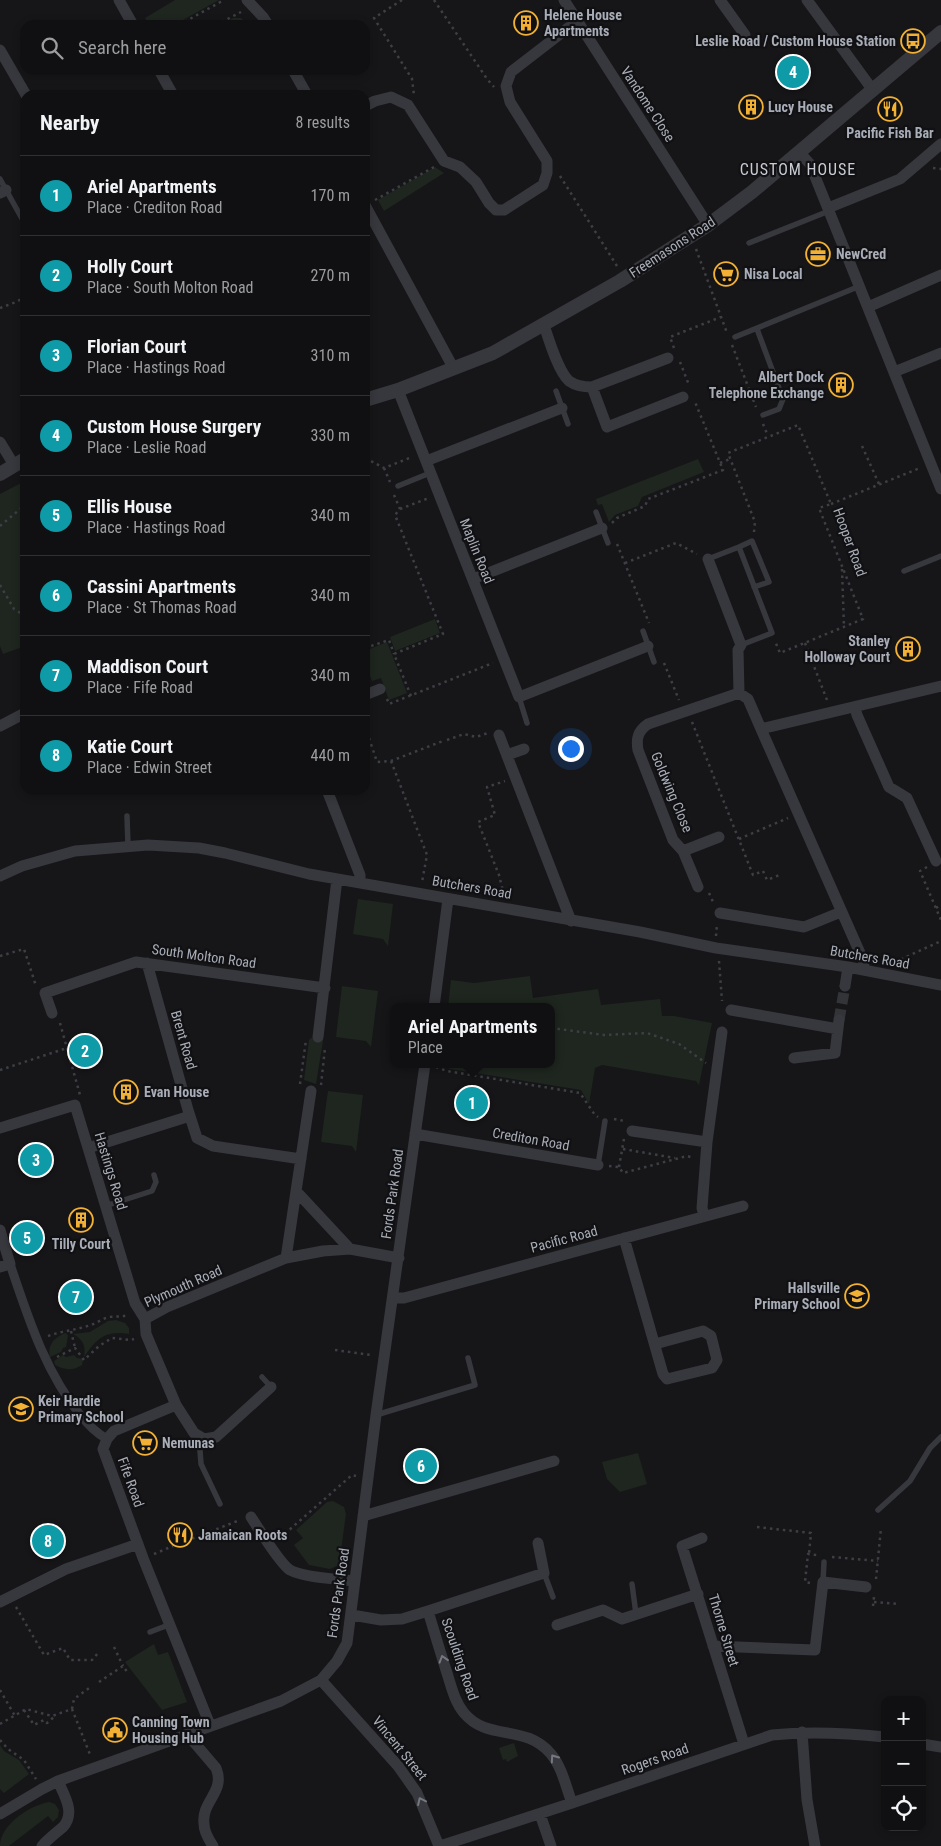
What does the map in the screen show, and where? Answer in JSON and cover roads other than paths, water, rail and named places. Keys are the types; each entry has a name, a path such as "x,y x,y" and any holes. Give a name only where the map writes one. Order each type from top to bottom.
{"street":[{"path":"119,0 130,20"},
{"name":"Vandome Close","path":"564,0 708,225"},
{"path":"807,0 872,89"},
{"path":"726,2 745,35"},
{"path":"245,6 265,20"},
{"path":"370,104 391,97 408,105 444,160 460,167 476,182 489,203 496,210 504,210 544,185 547,173 547,161 510,102 506,86 511,72 577,21"},
{"name":"Freemasons Road","path":"370,398 398,390 493,353 544,326 625,278 708,225 752,192 941,32"},
{"path":"0,52 23,90"},
{"path":"162,75 170,90"},
{"path":"296,75 304,90"},
{"path":"828,210 900,179 941,144"},
{"path":"799,152 810,164 941,490"},
{"path":"370,214 454,369"},
{"path":"868,307 941,275"},
{"path":"544,326 563,373 569,381 579,386 592,387 668,358"},
{"path":"894,372 941,354"},
{"path":"592,387 607,427 684,397"},
{"name":"Maplin Road","path":"398,390 519,697"},
{"path":"424,457 562,408"},
{"path":"0,442 20,467 0,474"},
{"path":"473,579 606,527"},
{"path":"708,559 741,645 738,650 739,693 748,699 864,962 863,970"},
{"path":"519,697 648,646"},
{"path":"761,729 941,686"},
{"path":"370,693 380,689"},
{"name":"Goldwing Close","path":"698,887 683,851 674,840 638,750 636,740 638,733 648,724 739,693"},
{"path":"856,706 858,715 889,787 907,798 936,861"},
{"path":"0,726 20,716"},
{"path":"500,735 571,921"},
{"path":"507,755 524,749"},
{"path":"329,795 360,875 360,883"},
{"name":"Goldwing Close","path":"683,851 719,837"},
{"name":"Butchers Road","path":"0,876 22,866 75,851 148,845 200,848 308,874 640,932 716,948 848,967 941,985"},
{"path":"318,1037 337,879"},
{"path":"435,1003 448,899"},
{"path":"720,913 804,927 841,912"},
{"name":"South Molton Road","path":"52,1013 45,993 136,962 325,988"},
{"name":"Brent Road","path":"147,964 197,1138 213,1146 301,1159"},
{"path":"845,986 848,967"},
{"path":"726,1010 838,1025 835,1053 794,1058"},
{"path":"704,1216 702,1208 707,1142 722,1032"},
{"name":"Fords Park Road","path":"0,1814 58,1781 280,1701 321,1680 337,1662 347,1643 352,1614 376,1415 415,1134 429,1068"},
{"path":"286,1258 311,1088"},
{"name":"Hastings Road","path":"0,1128 75,1105 135,1303 142,1315"},
{"path":"88,1148 190,1116"},
{"path":"629,1131 707,1142"},
{"name":"Crediton Road","path":"415,1134 598,1165"},
{"path":"296,1191 350,1249"},
{"name":"Pacific Road","path":"393,1298 401,1298 743,1206"},
{"path":"0,1230 5,1265 50,1369 70,1402 96,1433 107,1439 114,1431 176,1405"},
{"path":"624,1238 663,1374 667,1379 712,1368 717,1360 711,1336 703,1331 655,1344"},
{"name":"Plymouth Road","path":"202,1438 194,1433 176,1405 146,1334 142,1315 167,1307 286,1258 323,1251 350,1249 399,1258"},
{"path":"202,1438 216,1437 271,1387"},
{"name":"Fife Road","path":"107,1439 103,1449 143,1558 210,1725"},
{"path":"363,1516 554,1462"},
{"path":"251,1517 290,1570 310,1576 355,1581"},
{"name":"Thorne Street","path":"702,1538 682,1546 744,1744"},
{"path":"352,1614 382,1620 402,1618 428,1612 544,1573 538,1543"},
{"path":"5,1600 66,1569 138,1544"},
{"path":"714,1646 815,1650 823,1582 872,1590"},
{"path":"558,1625 603,1610 622,1619 698,1594"},
{"name":"Scoulding Road","path":"428,1612 455,1698 463,1712 475,1724 488,1730 530,1737 544,1747 558,1765 572,1803"},
{"name":"Vincent Street","path":"321,1680 398,1766 417,1793 440,1846"},
{"path":"802,1732 807,1800 815,1846"},
{"name":"Rogers Road","path":"440,1846 772,1735 802,1732 844,1733 881,1738"},
{"path":"187,1734 216,1768 220,1781 217,1791 210,1800 204,1815 204,1824 213,1846"},
{"path":"926,1745 941,1747"},
{"path":"42,1846 65,1825 68,1817 69,1808 58,1781"},
{"path":"540,1814 551,1846"}],"lane":[{"path":"0,179 3,192 20,217"},
{"path":"749,243 828,210"},
{"path":"734,337 860,286"},
{"path":"757,329 783,399 779,409 762,416"},
{"path":"556,391 568,424"},
{"path":"398,486 430,473"},
{"path":"596,512 606,527 608,543"},
{"path":"708,559 752,541 768,582 754,588"},
{"path":"739,547 772,633 741,645"},
{"path":"904,571 941,556"},
{"path":"643,631 654,662"},
{"name":"Maplin Road","path":"519,697 528,723"},
{"path":"127,816 128,846"},
{"path":"598,1165 605,1121"},
{"path":"105,1206 152,1191 156,1182 154,1175"},
{"path":"376,1415 475,1385 468,1358"},
{"path":"262,1377 271,1387"},
{"path":"878,1510 910,1481 930,1448 941,1437"},
{"path":"202,1438 201,1464 220,1504"},
{"path":"823,1582 824,1562"},
{"path":"544,1573 553,1596"},
{"path":"632,1584 636,1614"},
{"path":"150,1632 170,1624"}],"tunnel":[{"path":"839,1020 845,986"}],"place":[{"name":"Helene House Apartments","path":"526,23"},
{"name":"Leslie Road / Custom House Station","path":"913,41"},
{"name":"Custom House Surgery","path":"793,72"},
{"name":"Lucy House","path":"751,107"},
{"name":"Pacific Fish Bar","path":"890,109"},
{"name":"NewCred","path":"818,254"},
{"name":"Nisa Local","path":"726,274"},
{"name":"Albert Dock Telephone Exchange","path":"841,385"},
{"name":"Stanley Holloway Court","path":"908,649"},
{"name":"Holly Court","path":"85,1051"},
{"name":"Evan House","path":"126,1092"},
{"name":"Ariel Apartments","path":"472,1103"},
{"name":"Florian Court","path":"36,1160"},
{"name":"Tilly Court","path":"81,1220"},
{"name":"Ellis House","path":"27,1238"},
{"name":"Hallsville Primary School","path":"857,1296"},
{"name":"Maddison Court","path":"76,1297"},
{"name":"Keir Hardie Primary School","path":"21,1409"},
{"name":"Nemunas","path":"145,1443"},
{"name":"Cassini Apartments","path":"421,1466"},
{"name":"Jamaican Roots","path":"180,1535"},
{"name":"Katie Court","path":"48,1541"},
{"name":"Canning Town Housing Hub","path":"115,1730"}],"district":[{"name":"CUSTOM HOUSE","path":"798,169"}]}
